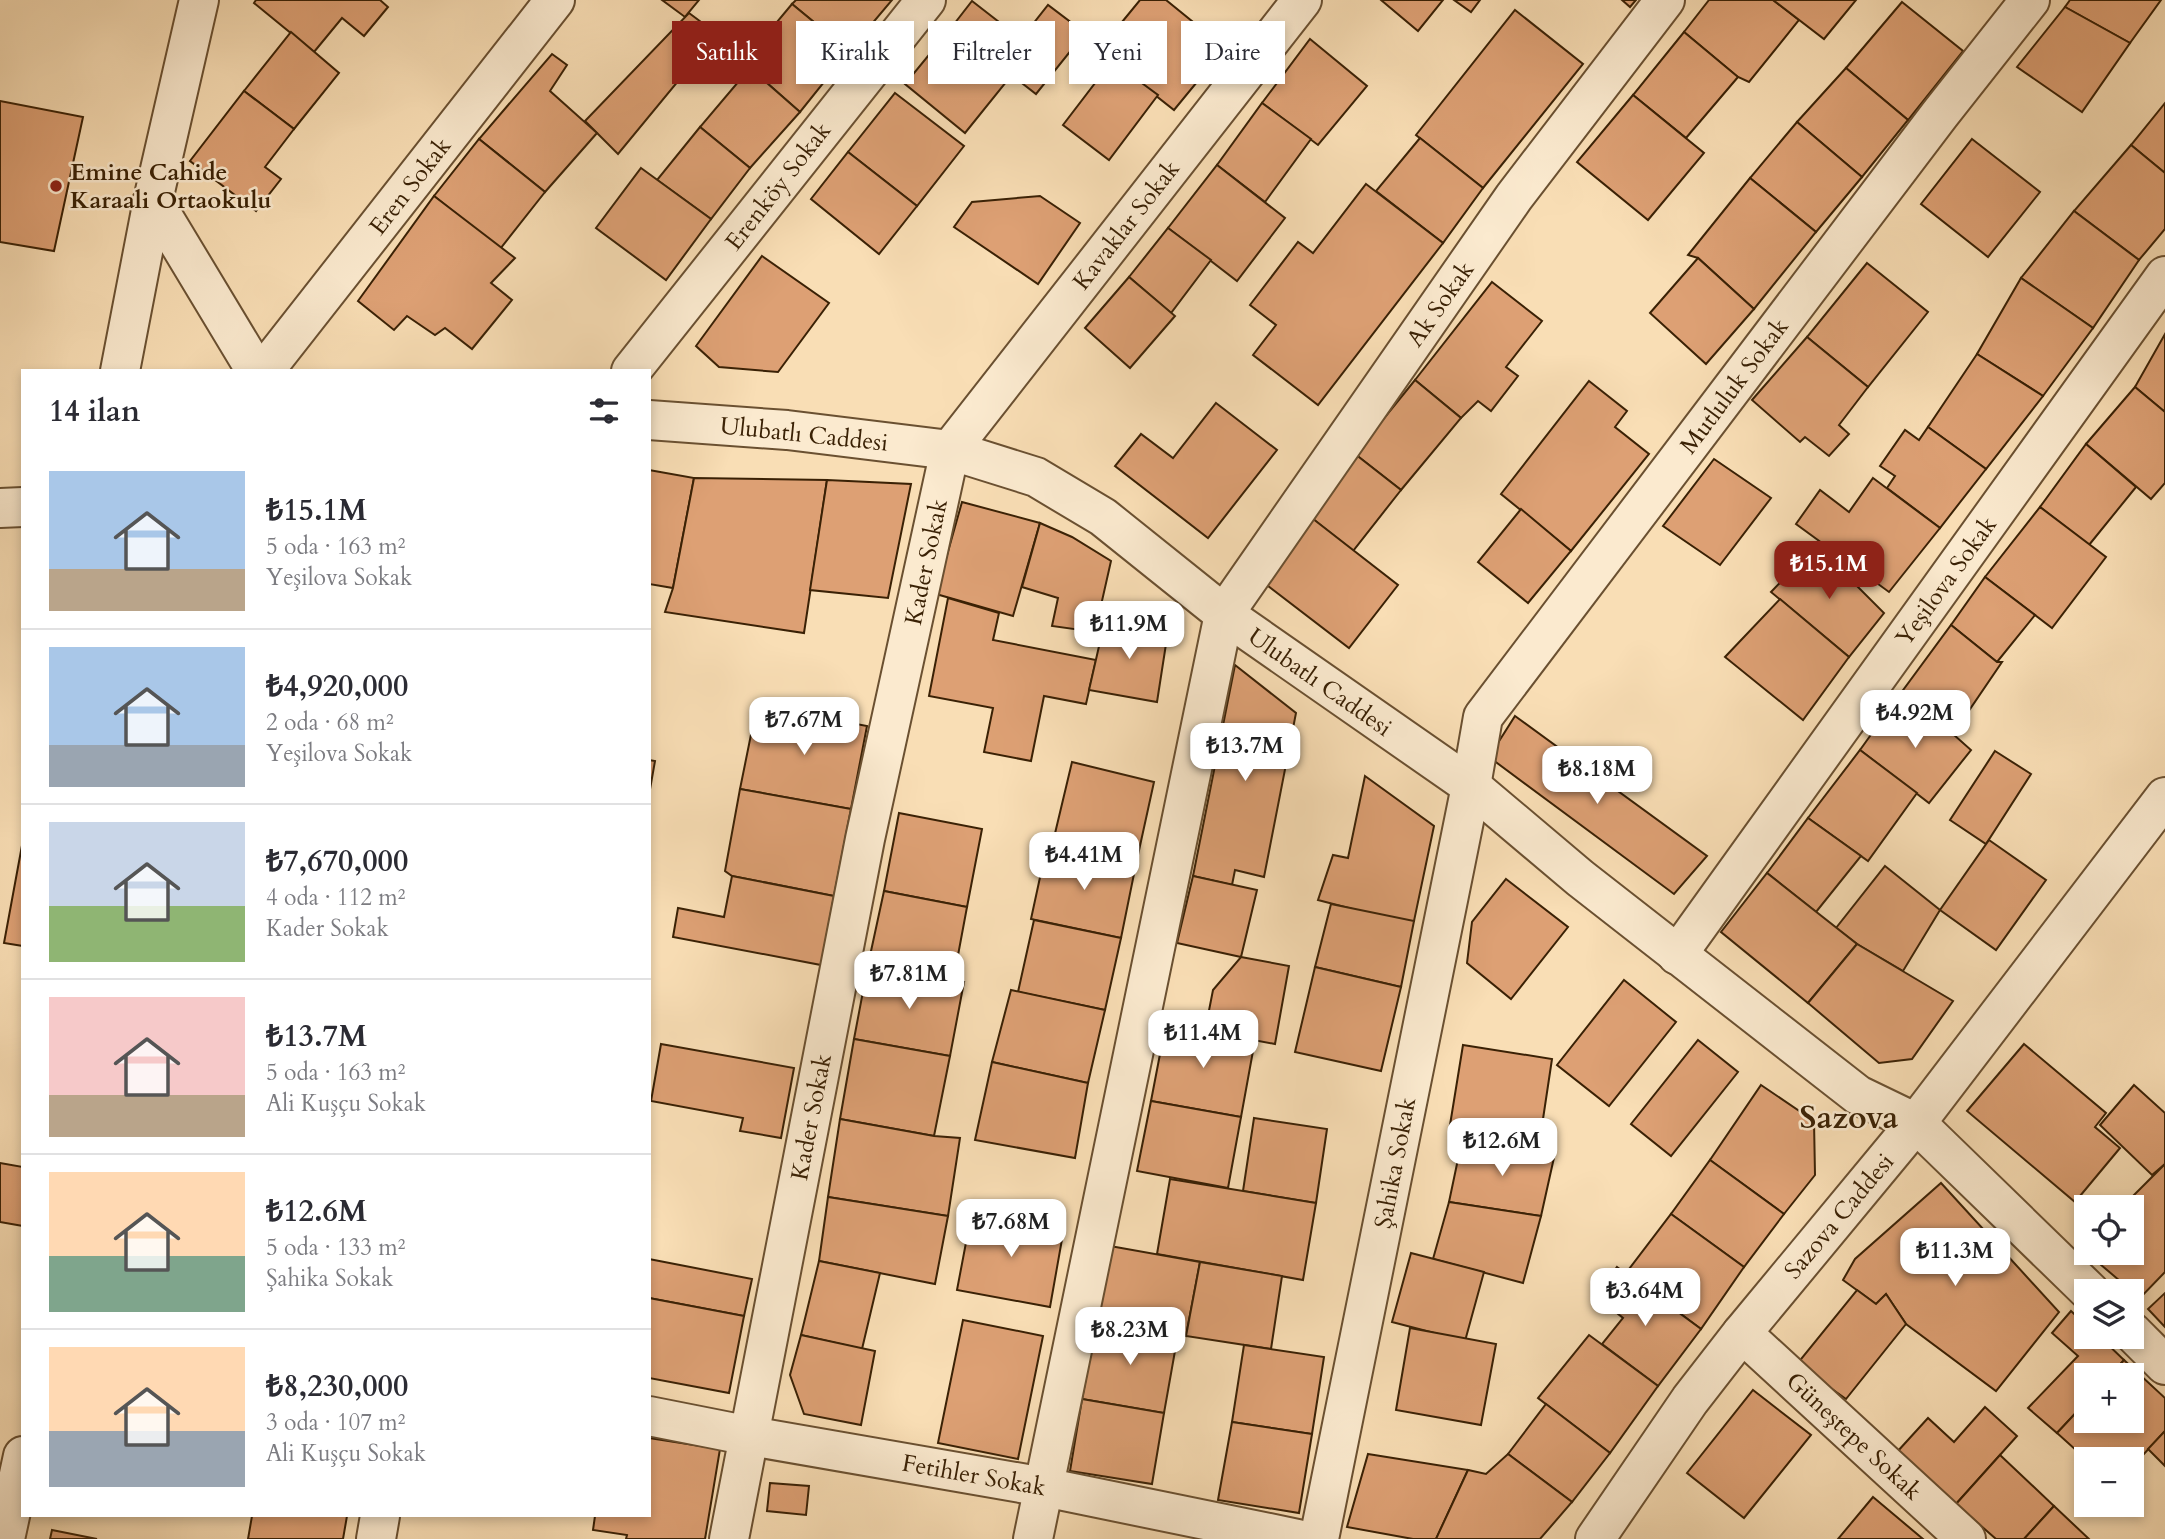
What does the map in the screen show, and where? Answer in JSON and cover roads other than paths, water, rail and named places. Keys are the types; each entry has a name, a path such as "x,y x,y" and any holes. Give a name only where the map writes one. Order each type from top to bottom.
{"street":[{"path":"120,369 153,200 199,0"},
{"name":"Eren Sokak","path":"266,369 555,0"},
{"name":"Erenköy Sokak","path":"633,369 926,0"},
{"name":"Kavaklar Sokak","path":"950,450 1302,0"},
{"name":"Ak Sokak","path":"1224,614 1514,197 1665,0"},
{"name":"Mutluluk Sokak","path":"1471,786 1483,717 1940,114 2030,0"},
{"path":"153,200 255,369"},
{"name":"Yeşilova Sokak","path":"1677,955 2165,276"},
{"name":"Ulubatlı Caddesi","path":"651,420 787,430 950,450 1035,477 1103,517 1224,614 1471,786 1580,878 1857,1095 1916,1123 2077,1279"},
{"name":"Kader Sokak","path":"729,1539 864,839 950,450"},
{"path":"0,508 21,507"},
{"path":"1033,1539 1224,614"},
{"name":"Şahika Sokak","path":"1319,1539 1471,786"},
{"name":"Sazova Caddesi","path":"1595,1539 1690,1400 1742,1333 1916,1123 2157,823"},
{"name":"Güneştepe Sokak","path":"1742,1333 1966,1539"},
{"path":"2144,1344 2165,1365"},
{"name":"Fetihler Sokak","path":"651,1416 1044,1487 1297,1539"},
{"path":"5,1539 21,1465"},
{"path":"376,1539 380,1517"}],"place":[{"name":"Emine Cahide Karaali Ortaokulu","path":"56,186"}],"district":[{"name":"Sazova","path":"1849,1117"}]}
